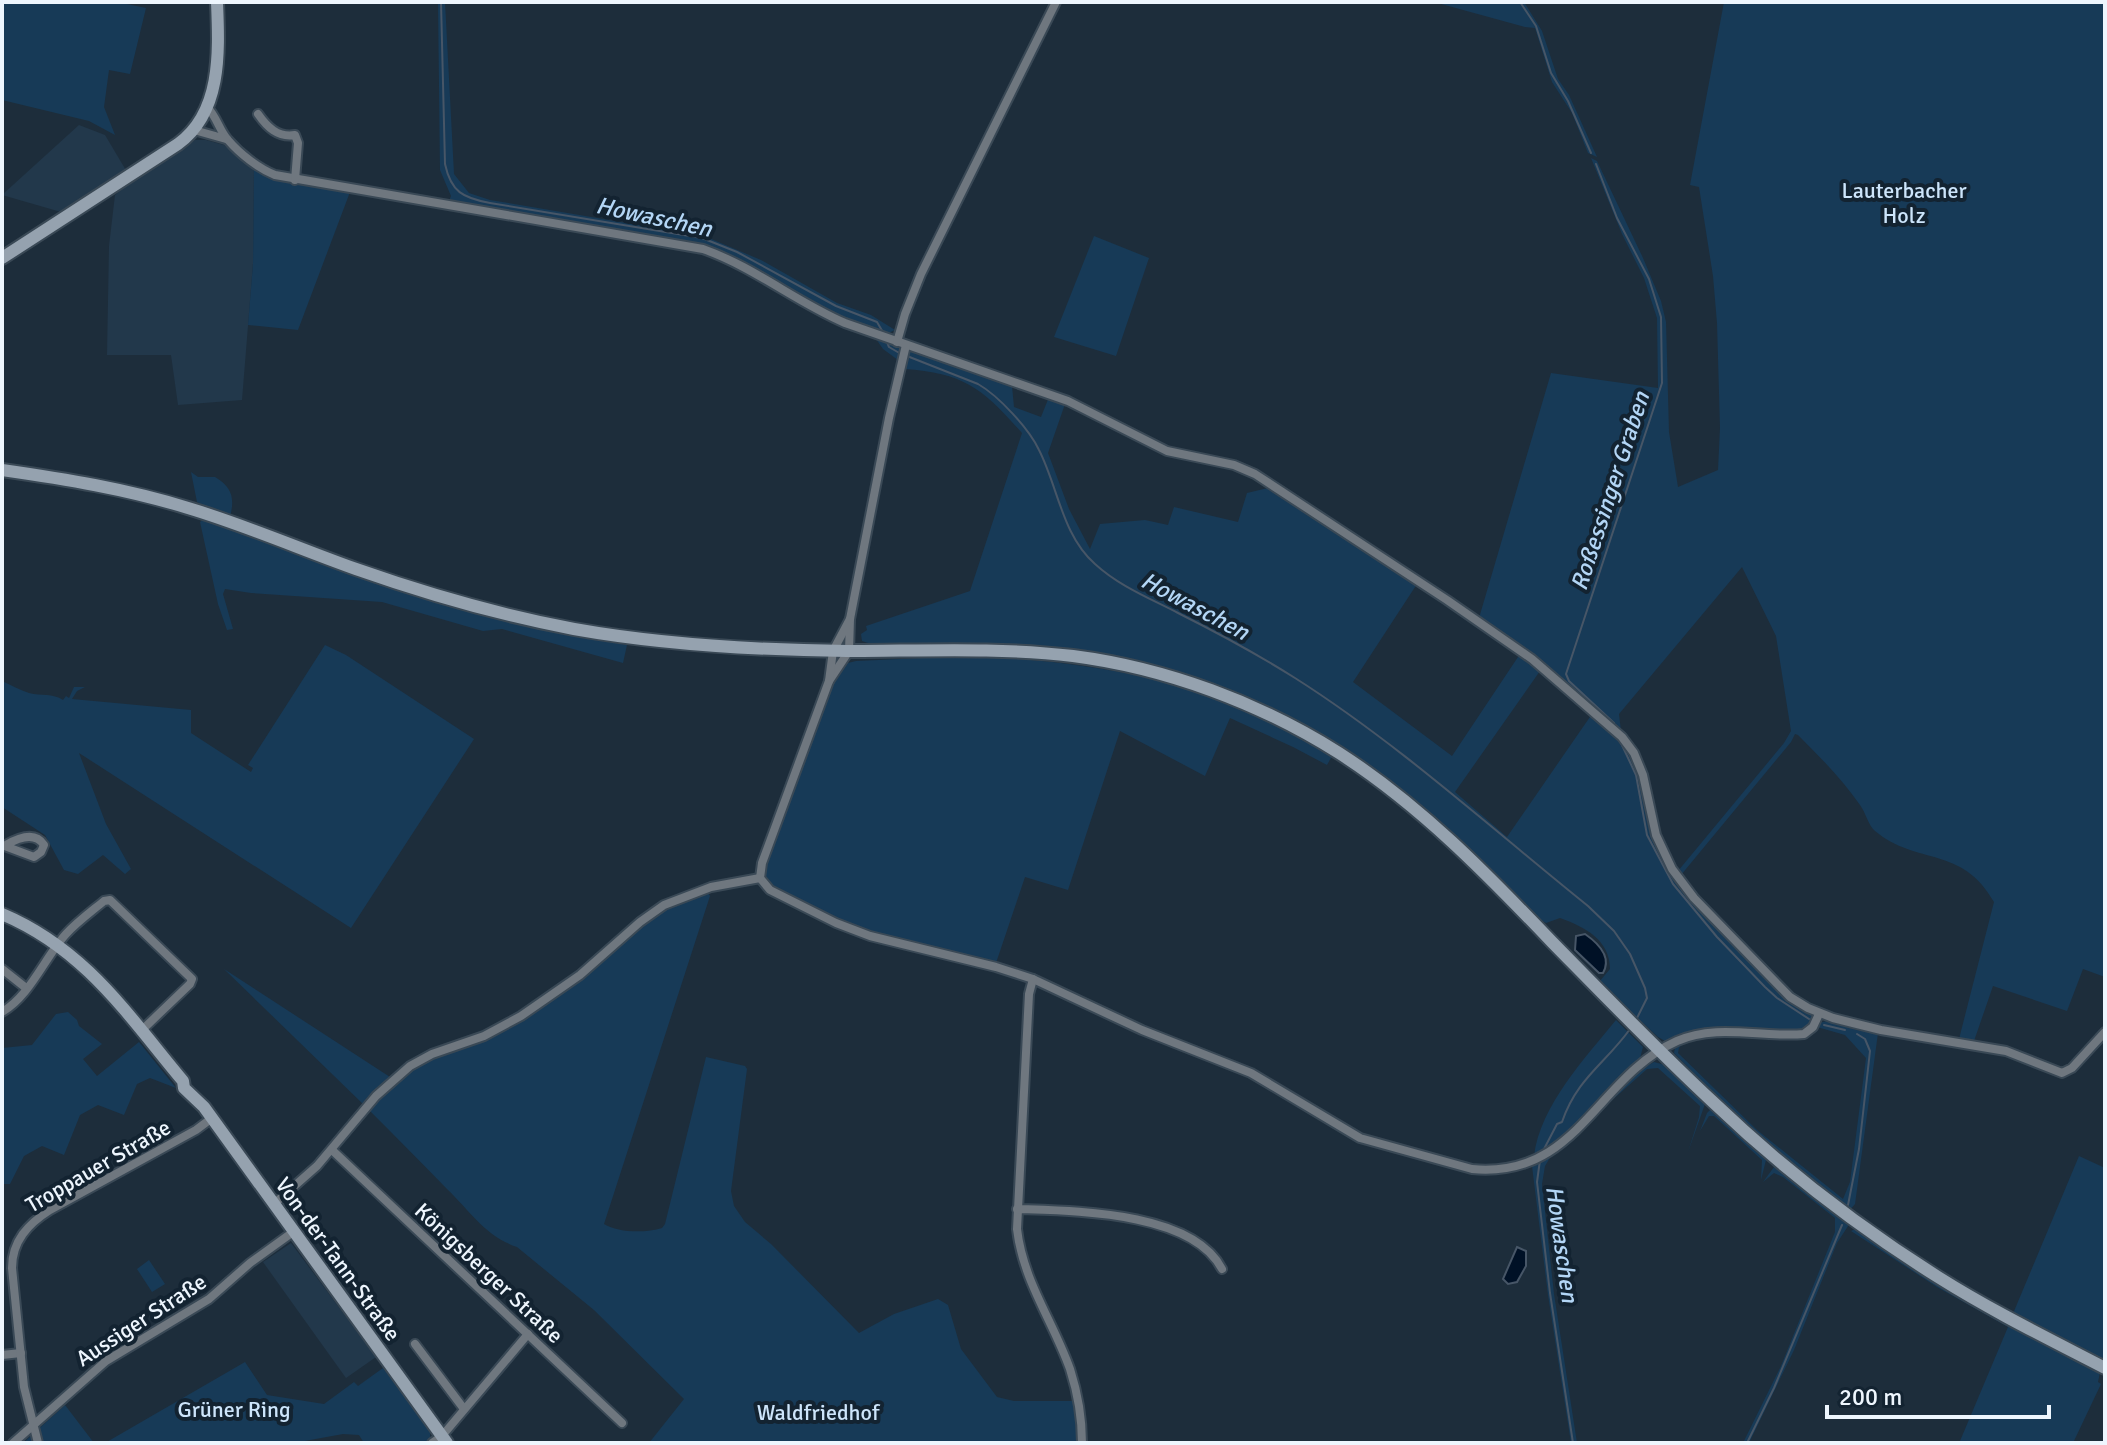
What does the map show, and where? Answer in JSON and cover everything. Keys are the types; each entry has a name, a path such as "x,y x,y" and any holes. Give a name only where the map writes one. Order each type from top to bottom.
{"street":[{"path":"2,258 178,144 194,130 207,107 214,82 217,2"},
{"path":"1056,2 921,274 905,314 900,344 902,361 850,619 833,651 829,681 762,863 760,878 770,890 836,923 870,936 1033,979 1142,1030 1251,1073 1360,1138 1472,1169 1502,1169 1547,1155 1647,1060 1686,1037 1709,1032 1804,1034 1813,1027 1819,1014"},
{"path":"207,107 226,139"},
{"path":"258,114 276,133 285,137 295,135 298,143 295,180"},
{"path":"194,130 226,139 265,171 295,180 703,249 729,260 815,310 900,344 1068,401 1167,451 1234,465 1255,474 1532,659 1614,729 1634,753 1643,775 1660,849 1694,898 1777,985 1819,1014 1881,1030 2006,1051 2062,1073 2072,1068 2105,1032"},
{"path":"2,470 75,480 151,497 208,514 417,589 520,618 643,640 762,650 1019,651 1088,659 1131,666 1197,686 1278,720 1340,754 1410,804 1495,883 1711,1101 1788,1170 1856,1222 1981,1303 2105,1368"},
{"path":"829,681 849,651 850,619"},
{"path":"274,1204 332,1150 393,1079 419,1061 501,1028 548,999 664,905 695,891 760,878"},
{"path":"2,1012 26,988 65,935 104,901 110,900 191,975 190,984 141,1031"},
{"name":"Von-der-Tann-Straße","path":"2,914 59,944 88,970 195,1092 440,1441"},
{"path":"2,969 26,988"},
{"path":"1033,979 1029,994 1017,1229 1022,1260 1031,1286 1069,1367 1076,1390 1082,1421 1082,1443"},
{"name":"Troppauer Straße","path":"38,1443 28,1410 12,1259 24,1231 50,1210 196,1130 212,1118"},
{"name":"Königsberger Straße","path":"332,1150 622,1423"},
{"path":"1017,1209 1108,1214 1144,1220 1184,1236 1217,1260 1222,1269"},
{"name":"Aussiger Straße","path":"13,1443 106,1361 209,1299 250,1263 293,1232"},
{"path":"440,1441 528,1334"},
{"path":"415,1344 464,1409"},
{"path":"2,1355 21,1353"}],"shaded area":[{"path":"79,125 105,135 127,172 61,212 2,195"},
{"path":"195,140 224,145 254,168 253,264 242,400 178,405 171,355 107,355 109,246 115,195 138,176"},
{"path":"1585,934 1605,956 1603,973 1599,973 1575,950 1576,936"},
{"path":"291,1243 376,1357 346,1378 263,1262"},
{"path":"1517,1247 1526,1251 1526,1266 1517,1282 1508,1284 1503,1279"}],"green space":[{"path":"2,2 117,2 146,8 130,74 109,70 104,107 115,135 89,121 2,100"},
{"path":"438,2 445,2 454,174 469,193 490,200 704,236 761,260 837,303 871,315 895,330 886,334 829,313 730,257 700,244 449,201 451,196 440,170"},
{"path":"1434,2 1524,2 1542,31 1558,79 1569,95 1597,157 1588,153 1572,113 1552,82 1535,28"},
{"name":"Lauterbacher Holz","path":"1724,2 2105,2 2105,977 2083,969 2067,1011 1993,986 1974,1041 1959,1039 1994,902 1968,872 1891,842 1875,831 1846,786 1798,735 1795,734 1681,875 1678,871 1791,731 1776,636 1742,567 1619,714 1621,731 1479,618 1551,373 1658,388 1657,318 1644,278 1591,158 1597,161 1661,301 1666,322 1669,432 1678,487 1718,470 1720,428 1713,276 1699,187 1690,185"},
{"path":"254,168 276,179 350,192 298,330 248,325 253,264"},
{"path":"1094,236 1149,258 1116,356 1054,337"},
{"path":"876,339 1012,386 1014,407 1041,417 1049,397 1065,404 1048,453 1069,509 1090,549 1100,524 1145,520 1168,525 1174,507 1238,522 1247,493 1272,487 1417,584 1353,682 1452,756 1520,654 1540,671 1455,792 1507,837 1592,714 1616,736 1634,761 1657,847 1682,887 1748,961 1809,1012 1812,1016 1810,1026 1788,1033 1703,1031 1665,1041 1599,982 1610,969 1601,942 1560,918 1546,923 1539,919 1476,858 1338,746 1131,660 1076,650 1019,645 871,644 862,641 861,634 867,630 866,626 970,591 1022,433 984,394 943,374 904,369 905,360 898,360 883,349"},
{"path":"191,472 198,477 215,477 229,489 232,499 230,517 197,502"},
{"path":"206,517 477,611 571,635 627,645 623,663 502,629 483,631 382,602 225,589 223,594 233,629 227,630 218,604 200,522"},
{"path":"325,645 346,655 474,739 351,928 79,753 106,824 131,869 125,874 103,855 78,874 64,870 45,835 2,807 2,681 29,693 63,700 66,696 69,698 74,687 85,687 77,691 72,699 191,710 191,733 251,772 253,768 248,765"},
{"path":"965,656 1063,663 1156,680 1245,710 1332,756 1327,765 1230,718 1205,776 1120,731 1068,890 1025,877 996,963 872,934 772,887 764,877 766,863 834,683 848,663"},
{"name":"Waldfriedhof","path":"707,891 710,896 604,1224 632,1231 662,1228 706,1057 745,1066 731,1191 734,1206 745,1222 859,1333 894,1314 938,1299 948,1305 961,1349 997,1397 1014,1401 1075,1401 1078,1443 649,1443 684,1399 594,1310 517,1247 496,1237 479,1222 369,1110 403,1075 433,1057 484,1038 580,979 660,910"},
{"path":"224,969 390,1077 364,1105"},
{"path":"68,1012 79,1026 102,1044 83,1059 97,1076 139,1042 176,1088 150,1078 137,1084 124,1115 98,1105 80,1115 64,1155 42,1146 24,1156 10,1184 2,1184 2,1048 32,1045 56,1014"},
{"path":"1616,1020 1643,1047 1639,1062 1568,1134 1534,1156 1538,1137 1554,1101"},
{"path":"1827,1021 1878,1033 1855,1204 1849,1211 1744,1124 1674,1053 1675,1048 1685,1041 1678,1053 1757,1130 1843,1199 1850,1182 1866,1058 1845,1035 1817,1027"},
{"path":"1654,1062 1665,1065 1705,1104 1688,1152 1700,1106 1658,1068 1647,1069 1601,1110 1643,1068"},
{"path":"1711,1109 1767,1156 1761,1180 1762,1160 1714,1116 1709,1116 1700,1131"},
{"path":"1551,1156 1545,1166 1542,1184 1554,1294 1577,1443 1571,1443 1532,1166"},
{"path":"2079,1156 2105,1168 2105,1362 2012,1316"},
{"path":"1779,1166 1850,1223 1837,1243 1794,1350 1749,1443 1743,1443 1781,1366 1835,1232 1835,1218 1783,1177 1774,1173 1763,1182 1774,1167"},
{"path":"1857,1228 2100,1372 2098,1382 2101,1384 2073,1443 1960,1441 2008,1327 1937,1287 1851,1231"},
{"path":"149,1260 165,1284 152,1292 137,1269"},
{"name":"Grüner Ring","path":"245,1362 267,1395 324,1404 354,1382 358,1386 383,1368 430,1431 430,1441 364,1443 359,1435 343,1434 294,1443 105,1443"},
{"path":"65,1405 94,1443 23,1443"}],"waterway":[{"name":"Howaschen","path":"441,2 445,164 451,181 465,196 490,203 702,238 737,252 836,306 877,322 884,334"},
{"name":"Roßessinger Graben","path":"1520,2 1536,26 1551,73 1568,101 1591,153"},
{"name":"Roßessinger Graben","path":"1596,164 1617,218 1649,279 1661,317 1662,383 1566,674 1569,681 1614,723"},
{"name":"Howaschen","path":"886,340 889,347 901,354"},
{"name":"Howaschen","path":"907,356 978,384 1013,414 1046,464 1075,539 1104,572 1252,652 1334,704 1408,759 1588,906 1614,931 1630,954 1645,988 1647,998 1636,1020"},
{"name":"Roßessinger Graben","path":"1621,743 1636,775 1647,835 1673,884 1717,937 1765,987 1809,1019"},
{"path":"1824,1025 1845,1030"},
{"name":"Howaschen","path":"1543,1151 1584,1082 1630,1029"},
{"path":"1848,1205 1859,1149 1870,1051 1865,1039 1857,1034"},
{"name":"Howaschen","path":"1540,1160 1537,1182 1573,1443"},
{"path":"1747,1443 1774,1388 1842,1225"}]}
